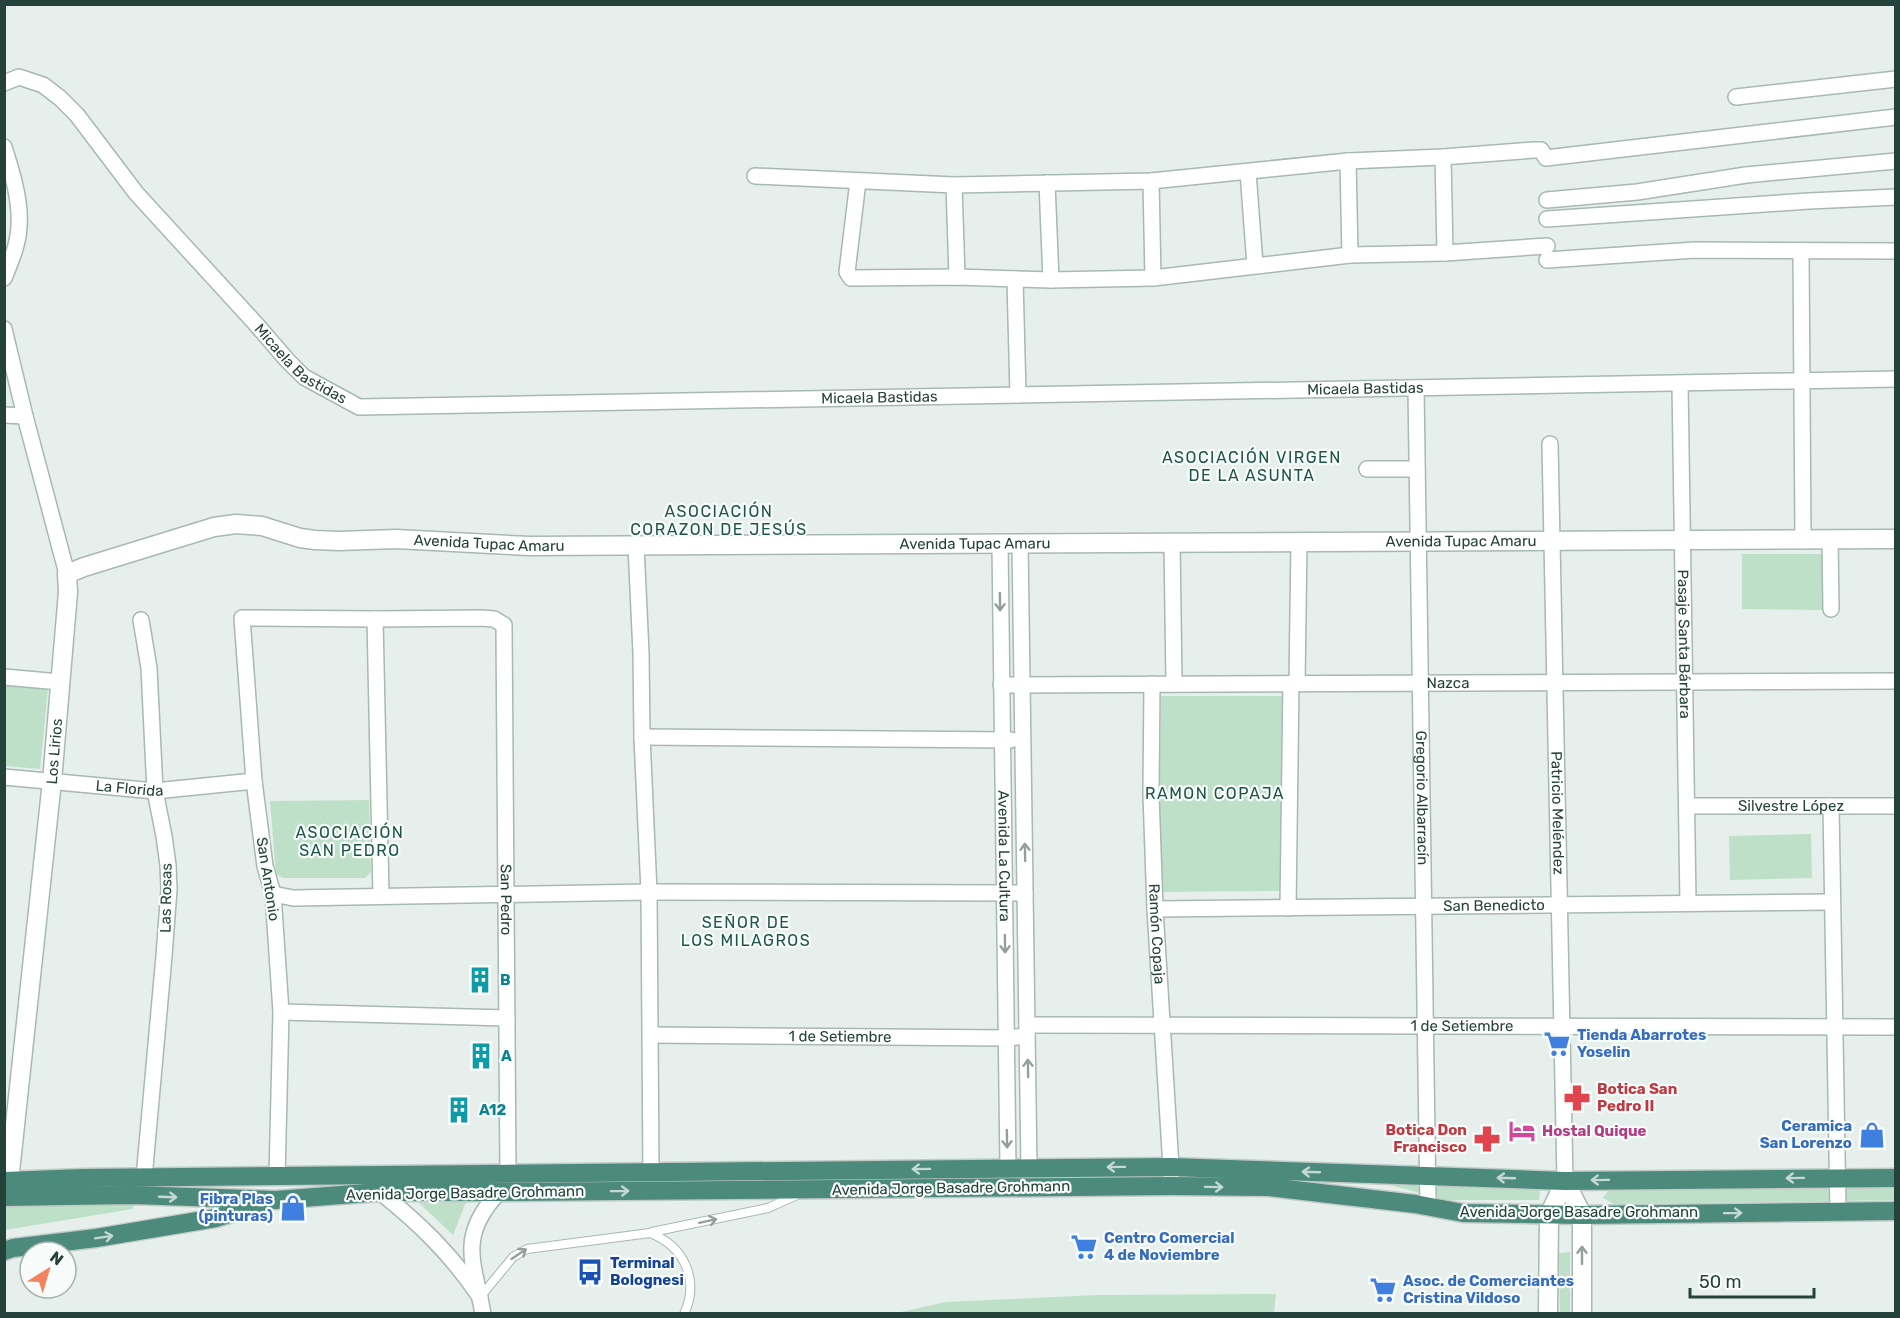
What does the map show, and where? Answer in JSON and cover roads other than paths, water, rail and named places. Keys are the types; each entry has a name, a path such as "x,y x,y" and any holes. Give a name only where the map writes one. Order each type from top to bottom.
{"highway":[{"name":"Avenida Jorge Basadre Grohmann","path":"6,1184 144,1178 1171,1167 1565,1180 1896,1178"},
{"name":"Avenida Jorge Basadre Grohmann","path":"6,1184 133,1196 276,1200 380,1192 1269,1187 1463,1213 1582,1215 1896,1211"},
{"path":"4,1251 216,1218 276,1200"}],"street":[{"name":"Micaela Bastidas","path":"4,82 19,77 43,85 60,98 77,116 136,193 287,360 304,377 359,407 1896,379"},
{"path":"1736,97 1896,79"},
{"path":"755,176 954,185 1151,181 1348,161 1534,150 1541,150 1546,158 1896,117"},
{"path":"4,147 18,203 19,226 15,248 5,274"},
{"path":"1443,157 1445,253"},
{"path":"1348,161 1350,255"},
{"path":"1547,200 1637,192 1746,175 1896,161"},
{"path":"1248,172 1255,265"},
{"path":"858,181 847,272 851,278 957,277 1052,280 1153,278 1350,255 1695,250 1896,251"},
{"path":"1151,181 1153,278"},
{"path":"1047,183 1052,280"},
{"path":"954,185 957,277"},
{"path":"1547,219 1896,197"},
{"path":"1801,252 1803,539"},
{"path":"1015,279 1018,395"},
{"name":"Los Lirios","path":"4,329 67,574 68,592 52,782 6,1184"},
{"name":"Pasaje Santa Bárbara","path":"1680,384 1688,903"},
{"name":"Gregorio Albarracín","path":"1416,388 1428,1207"},
{"path":"4,415 25,416"},
{"name":"Patricio Meléndez","path":"1550,444 1565,1180"},
{"path":"1367,469 1417,469"},
{"name":"Avenida Tupac Amaru","path":"67,574 214,527 236,524 262,526 300,538 339,541 396,539 529,546 1896,539"},
{"path":"1830,539 1831,609"},
{"path":"1288,908 1299,542"},
{"path":"1172,543 1174,684"},
{"name":"Avenida La Cultura","path":"1000,544 1008,1168"},
{"name":"Avenida La Cultura","path":"1020,544 1029,1168"},
{"path":"636,546 649,892 651,1172"},
{"name":"San Antonio","path":"277,1177 281,1012 273,894 265,866 254,781 242,618 375,620"},
{"name":"San Pedro","path":"375,620 482,618 494,619 504,625 508,1174"},
{"name":"Las Rosas","path":"141,620 149,668 155,791 164,836 169,889 144,1178"},
{"path":"375,620 381,896"},
{"path":"4,677 60,682"},
{"name":"Nazca","path":"1001,685 1896,681"},
{"name":"Ramón Copaja","path":"1152,684 1155,909 1171,1186"},
{"path":"642,737 1023,741"},
{"name":"La Florida","path":"4,777 155,791 254,781"},
{"name":"Silvestre López","path":"1687,806 1896,806"},
{"path":"1831,806 1838,1211"},
{"path":"273,894 293,898 649,892 1025,892"},
{"name":"San Benedicto","path":"1155,909 1832,902"},
{"path":"281,1012 507,1018"},
{"name":"1 de Setiembre","path":"651,1035 1006,1038 1027,1030 1162,1025 1896,1027"},
{"path":"1548,1314 1549,1215 1565,1180"},
{"path":"1565,1180 1582,1215 1582,1314"},
{"path":"380,1192 412,1217 443,1247 480,1297"},
{"path":"483,1314 471,1259 473,1234 483,1212 499,1192"}],"lane":[{"path":"480,1297 513,1257 527,1248 650,1233 768,1208 810,1189"},
{"path":"650,1233 659,1236 674,1247 686,1263 691,1284 688,1305 684,1314"}],"place":[{"name":"B","path":"480,980"},
{"name":"Tienda Abarrotes Yoselin","path":"1557,1044"},
{"name":"A","path":"481,1056"},
{"name":"Botica San Pedro II","path":"1577,1098"},
{"name":"A12","path":"459,1110"},
{"name":"Hostal Quique","path":"1522,1131"},
{"name":"Ceramica San Lorenzo","path":"1872,1135"},
{"name":"Botica Don Francisco","path":"1487,1139"},
{"name":"Fibra Plas (pinturas)","path":"293,1208"},
{"name":"Centro Comercial 4 de Noviembre","path":"1084,1247"},
{"name":"Terminal Bolognesi","path":"590,1272"},
{"name":"Asoc. de Comerciantes Cristina Vildoso","path":"1383,1290"}],"district":[{"name":"ASOCIACIÓN VIRGEN DE LA ASUNTA","path":"1252,466"},
{"name":"ASOCIACIÓN CORAZON DE JESÚS","path":"719,520"},
{"name":"RAMON COPAJA","path":"1215,793"},
{"name":"ASOCIACIÓN SAN PEDRO","path":"350,841"},
{"name":"SEÑOR DE LOS MILAGROS","path":"746,931"}]}
